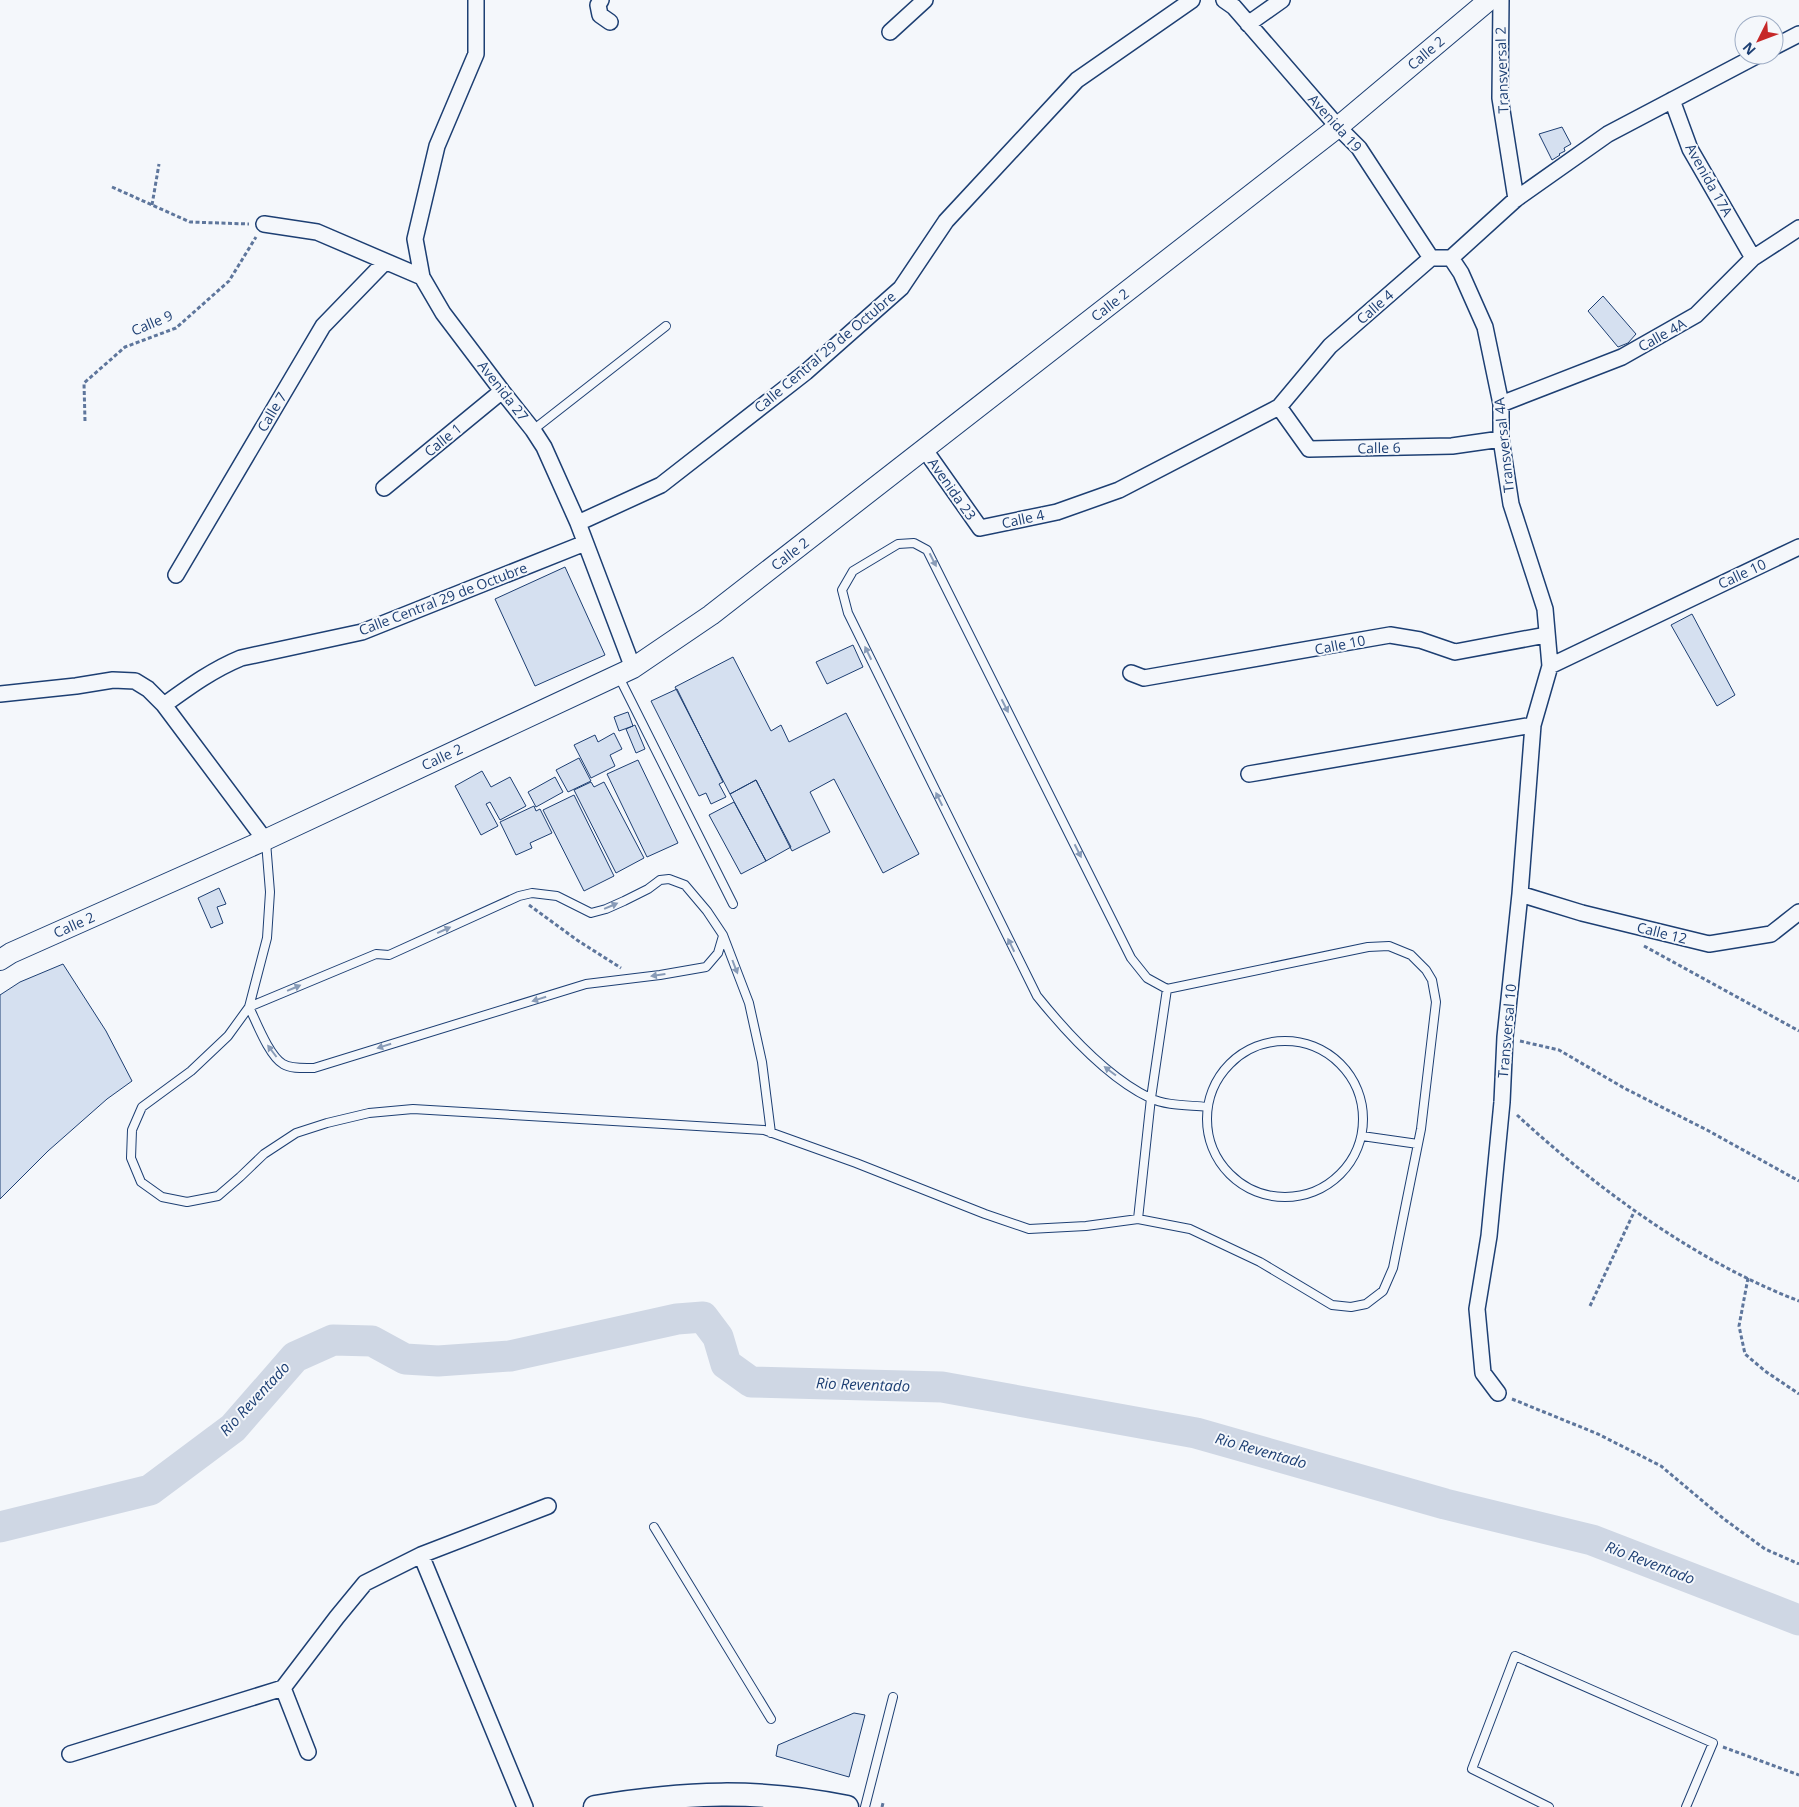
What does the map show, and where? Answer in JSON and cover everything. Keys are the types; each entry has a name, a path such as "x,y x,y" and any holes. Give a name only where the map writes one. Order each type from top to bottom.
{"main road":[{"path":"595,1807 659,1802 696,1794 783,1796 847,1807"}],"street":[{"path":"422,277 415,239 437,146 476,54 476,0"},
{"path":"601,0 598,5 600,15 610,22"},
{"path":"890,32 925,0"},
{"name":"Calle Central 29 de Octubre","path":"578,523 661,485 806,372 901,288 946,221 1076,80 1192,0"},
{"name":"Avenida 19","path":"1224,0 1234,7 1338,127 1359,148 1431,258"},
{"path":"1248,24 1282,0"},
{"name":"Calle 2","path":"0,960 11,953 266,840 625,672 711,615 925,450 1338,127 1489,0"},
{"name":"Transversal 2","path":"1501,0 1500,98 1516,199"},
{"path":"1784,42 1799,34"},
{"path":"1431,258 1451,258 1516,199 1608,134 1739,65"},
{"name":"Avenida 17A","path":"1672,100 1690,148 1753,258"},
{"path":"264,224 317,232 422,277"},
{"name":"Calle 4A","path":"1501,404 1622,357 1696,315 1753,258 1799,228"},
{"name":"Calle 4","path":"980,528 1056,512 1119,490 1279,407 1330,346 1431,258"},
{"name":"Transversal 4A","path":"1451,258 1461,273 1485,328 1501,404 1501,440 1511,504 1546,609 1546,635 1550,666"},
{"name":"Calle 7","path":"176,575 323,326 385,262"},
{"name":"Avenida 27","path":"422,277 443,313 502,392 534,430 544,447 578,523 625,672"},
{"name":"Calle 1","path":"384,488 502,392"},
{"name":"Calle 6","path":"1279,407 1309,450 1452,446 1501,440"},
{"name":"Avenida 23","path":"925,450 980,528"},
{"name":"Calle Central 29 de Octubre","path":"164,705 203,677 241,658 362,632 585,543"},
{"name":"Calle 10","path":"1550,666 1799,547"},
{"name":"Calle 10","path":"1131,673 1144,678 1390,635 1420,640 1455,652 1546,635"},
{"name":"Transversal 10","path":"1498,1393 1483,1373 1477,1309 1489,1236 1502,1101 1505,1037 1520,894 1533,725 1550,666"},
{"path":"0,694 113,680 135,681 148,689 164,705 266,840"},
{"path":"1249,774 1533,725"},
{"name":"Calle 12","path":"1520,894 1582,913 1709,944 1771,934 1799,912"},
{"path":"70,1754 283,1688 336,1617 365,1583 421,1555 548,1506"},
{"path":"421,1555 525,1807"},
{"path":"283,1688 308,1752"}],"lane":[{"path":"534,430 666,326"},
{"path":"266,840 270,892 267,938 248,1007 228,1036 197,1065 142,1107 132,1130 131,1158 141,1182 162,1197 186,1202 218,1196 264,1154 296,1133 327,1122 369,1113 413,1109 764,1130 1029,1229 1086,1226 1138,1219 1190,1229 1260,1262 1332,1305 1352,1307 1366,1304 1383,1291 1393,1268 1418,1144 1436,1002 1432,980 1426,970 1411,955 1389,946 1368,947 1167,989 1147,978 1131,958 928,550 914,543 898,544 853,571 842,590 848,613 1037,996 1055,1018 1101,1064 1124,1081 1151,1098 1174,1104 1206,1107"},
{"path":"625,672 733,904"},
{"path":"248,1007 376,954 389,955 519,896 532,893 557,896 591,912 606,909 648,889 660,880 669,879 685,885 707,911 723,935 749,1003 762,1062 772,1133"},
{"path":"248,1007 266,1044 283,1064 301,1068 314,1068 586,984 706,967 718,953 723,935"},
{"path":"1138,1219 1151,1098 1167,989"},
{"path":"1274,1041 1299,1042 1323,1050 1343,1066 1348,1073 1357,1087 1364,1111 1362,1136 1354,1159 1338,1178 1318,1191 1295,1198 1271,1197 1248,1189 1228,1174 1214,1154 1207,1131 1206,1107 1214,1083 1230,1063 1250,1048 1274,1041"},
{"path":"1362,1136 1418,1144"},
{"path":"654,1527 771,1720"},
{"path":"1549,1807 1472,1769 1515,1656 1713,1743 1686,1807"},
{"path":"865,1807 893,1697"}],"path":[{"path":"152,205 159,164"},
{"path":"112,187 190,222 264,224"},
{"name":"Calle 9","path":"85,422 84,383 125,347 176,328 229,280 264,224"},
{"path":"519,896 533,909 577,940 636,978"},
{"path":"1642,944 1799,1031"},
{"path":"1505,1037 1559,1050 1624,1088 1799,1180"},
{"path":"1502,1101 1556,1151 1635,1210 1700,1254 1775,1292 1799,1301"},
{"path":"1590,1306 1635,1210"},
{"path":"1748,1278 1739,1326 1745,1354 1765,1371 1799,1394"},
{"path":"1498,1393 1598,1434 1661,1466 1724,1519 1765,1549 1799,1564"},
{"path":"1713,1743 1799,1775"}],"building":[{"path":"1562,127 1571,144 1552,160 1539,134"},
{"path":"1603,296 1636,334 1628,343 1618,347 1588,311"},
{"path":"565,567 605,655 535,686 495,599"},
{"path":"1692,614 1735,695 1717,706 1671,625"},
{"path":"853,645 863,667 827,684 816,662"},
{"path":"733,657 771,731 781,725 789,742 846,713 919,854 883,873 834,779 810,792 830,832 792,851 756,780 730,794 675,687"},
{"path":"677,689 723,782 719,784 726,797 711,804 706,793 699,796 651,701"},
{"path":"628,712 633,726 619,731 614,717"},
{"path":"635,725 645,749 636,753 626,729"},
{"path":"614,733 622,749 610,755 615,766 591,778 574,745 595,735 598,742"},
{"path":"579,758 591,781 568,792 556,770"},
{"path":"638,760 678,843 647,857 607,774"},
{"path":"482,771 491,787 510,777 526,806 500,820 490,802 486,804 498,826 481,835 455,786"},
{"path":"555,777 563,792 536,807 528,792"},
{"path":"756,780 791,847 766,861 730,794"},
{"path":"591,782 594,787 604,782 644,858 616,873 574,790"},
{"path":"574,795 614,876 584,891 543,810"},
{"path":"734,802 766,861 741,874 709,815"},
{"path":"534,806 536,811 540,809 552,833 530,843 532,848 516,855 500,822"},
{"path":"219,888 226,904 217,907 223,923 211,928 198,898"},
{"path":"63,964 106,1031 132,1081 107,1099 48,1151 0,1199 0,995 20,982"},
{"path":"854,1713 865,1715 849,1777 776,1756 778,1745"}],"waterway":[{"name":"Rio Reventado","path":"0,1527 150,1490 233,1428 295,1357 333,1340 372,1341 405,1359 438,1361 510,1356 677,1319 703,1317 718,1337 726,1364 751,1382 942,1387 1196,1433 1445,1504 1592,1540 1799,1620"}]}
